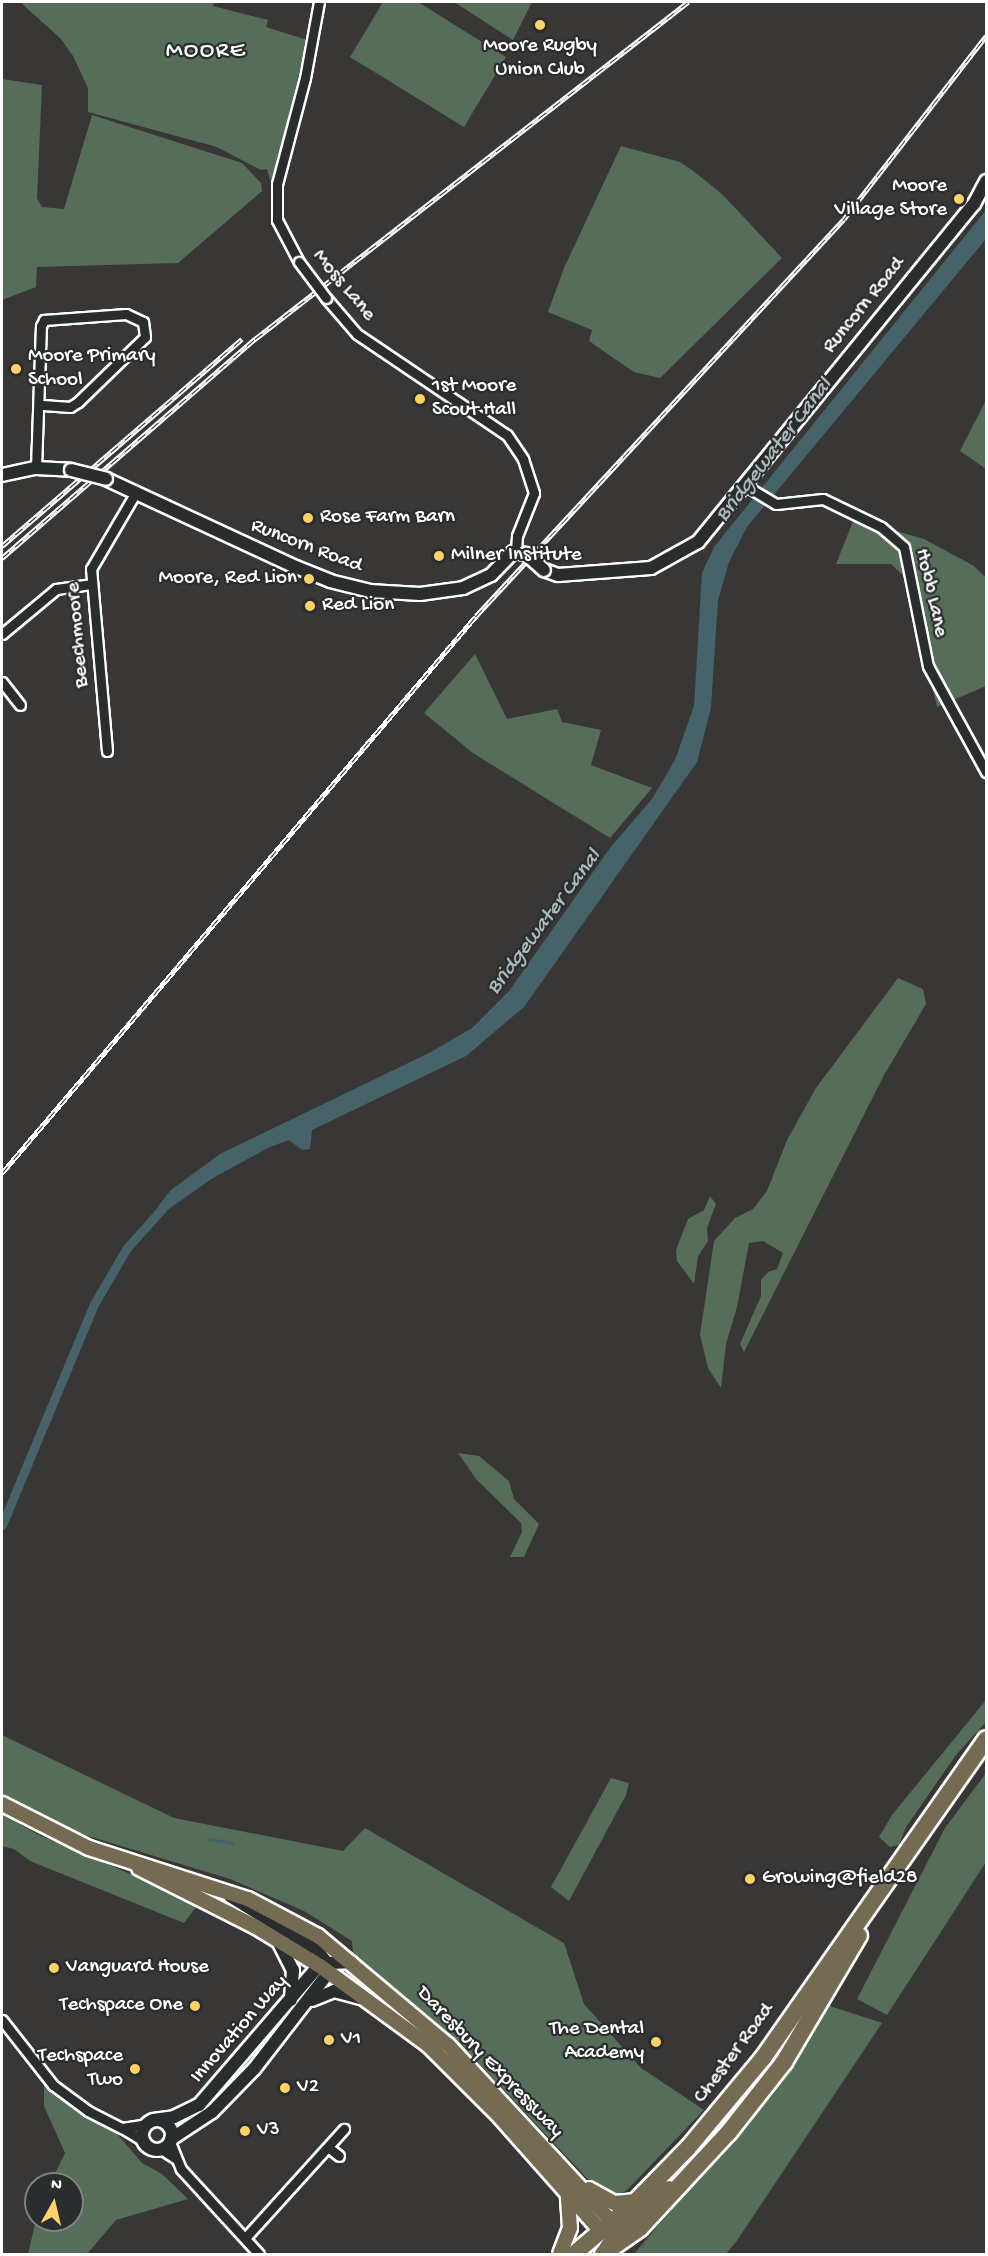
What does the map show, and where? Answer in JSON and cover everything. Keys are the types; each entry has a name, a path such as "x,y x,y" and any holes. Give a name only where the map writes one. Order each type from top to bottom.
{"highway":[{"name":"Chester Road","path":"573,2254 609,2229 703,2132 763,2058 903,1855 987,1739"},
{"name":"Chester Road","path":"603,2254 640,2228 670,2198 685,2176 729,2132 784,2062 903,1855"}],"main road":[{"name":"Daresbury Expressway","path":"2,1804 89,1848 216,1886 296,1924 351,1962 448,2044 572,2179 609,2229"},
{"name":"Daresbury Expressway","path":"128,1861 325,1967 452,2068 568,2196 609,2229"},
{"path":"603,2254 609,2229 622,2230 685,2176"},
{"path":"572,2179 609,2202 636,2201"},
{"path":"560,2254 570,2228 568,2196"}],"street":[{"name":"Moss Lane","path":"319,2 305,78 277,184 277,220 299,262 357,334 507,435 523,459 534,493 517,536 521,553"},
{"name":"Runcorn Road","path":"2,475 36,468 71,470 106,479 305,571 370,591 420,594 463,588 491,575 521,553 544,570 558,575 651,568 698,542 748,487 974,204 987,181"},
{"path":"36,468 39,405 44,320 126,314 143,322 145,337 78,402 70,407 39,405"},
{"name":"Hobb Lane","path":"748,487 768,501 784,504 823,498 881,527 904,547 928,666 987,772"},
{"name":"Beechmoore","path":"107,751 91,569 136,492"},
{"path":"2,634 56,589 91,584"},
{"path":"2,682 20,705"},
{"path":"216,1886 318,1951 325,1967 351,1962"},
{"path":"277,1940 291,1960 290,2001"},
{"name":"Innovation Way","path":"150,2122 174,2117 199,2105 290,2001 325,1967"},
{"name":"Innovation Way","path":"167,2143 212,2112 254,2069 308,2004 325,1967"},
{"path":"308,2004 334,1991 367,2000"},
{"path":"2,2020 53,2085 88,2111 122,2127 151,2148 167,2143"},
{"path":"122,2127 150,2122 166,2123 167,2143 175,2158 201,2193 246,2237 259,2254"},
{"path":"144,2141 150,2122"},
{"path":"246,2237 344,2129"},
{"path":"328,2147 339,2156"}],"green space":[{"path":"20,2 214,2 213,6 268,20 266,27 307,40 275,175 270,180 267,169 261,170 217,147 88,112 88,88 73,56 61,39"},
{"path":"383,2 418,2 506,57 464,127 350,57"},
{"path":"454,2 532,2 513,40"},
{"path":"2,79 42,85 37,198 42,207 64,209 92,115 242,163 261,183 262,191 178,263 37,267 36,287 2,300"},
{"path":"621,146 680,162 692,170 722,194 782,258 660,378 634,372 589,341 592,330 548,312 564,268"},
{"path":"986,400 986,469 960,451"},
{"path":"854,519 924,539 974,566 986,578 986,686 937,707 907,579 891,564 836,564"},
{"path":"475,654 507,719 557,709 562,722 601,730 591,765 652,788 610,838 473,753 424,713"},
{"path":"898,978 923,989 926,1004 883,1077 744,1352 740,1344 761,1296 761,1280 768,1272 777,1269 783,1253 763,1241 749,1243 737,1307 726,1344 721,1388 708,1368 700,1335 714,1241 735,1218 753,1209 767,1191 787,1140 816,1088"},
{"path":"710,1196 716,1204 707,1228 708,1241 698,1256 694,1284 677,1261 676,1250 688,1219 704,1210"},
{"path":"458,1453 479,1456 509,1481 514,1499 539,1524 524,1557 510,1557 522,1532 521,1523 476,1479"},
{"path":"986,1700 986,1722 956,1755 906,1827 899,1845 890,1847 879,1837 892,1815"},
{"path":"2,1735 174,1818 343,1851 365,1828 564,1943 584,2004 641,2068 704,2110 620,2195 596,2188 475,2059 353,1953 352,1941 304,1911 230,1879 16,1814 2,1804"},
{"path":"986,1773 986,1862 887,2015 857,1999 945,1828"},
{"path":"611,1778 629,1783 626,1795 569,1901 551,1887"},
{"path":"2,1815 41,1836 199,1903 184,1923 30,1861 14,1849 2,1846"},
{"path":"827,2005 882,2023 736,2242 726,2254 634,2254 759,2107"},
{"path":"44,2075 106,2121 142,2163 162,2174 188,2199 116,2220 87,2254 28,2254 33,2232 84,2232 84,2172 56,2172 65,2153 44,2106"}],"water":[{"path":"986,210 986,239 747,527 729,562 718,600 711,708 697,762 524,1007 466,1056 312,1130 310,1149 302,1150 289,1140 270,1147 213,1178 163,1213 158,1206 171,1190 220,1154 431,1052 472,1028 509,991 610,848 652,799 675,760 694,706 702,573 714,547"}],"waterway":[{"name":"Bridgewater Canal","path":"2,1525 93,1306 126,1249 168,1202"},
{"path":"209,1839 233,1843"}],"railway":[{"path":"2,558 255,339 688,2"},
{"path":"2,1173 476,616 844,219 986,36"},
{"path":"2,546 242,339"}],"place":[{"name":"Moore Rugby Union Club","path":"540,25"},
{"name":"Moore Village Store","path":"959,199"},
{"name":"Moore Primary School","path":"16,369"},
{"name":"1st Moore Scout Hall","path":"420,399"},
{"name":"Rose Farm Barn","path":"308,518"},
{"name":"Milner Institute","path":"439,556"},
{"name":"Moore, Red Lion","path":"309,579"},
{"name":"Red Lion","path":"310,606"},
{"name":"Growing@field28","path":"750,1879"},
{"name":"Vanguard House","path":"54,1968"},
{"name":"Techspace One","path":"195,2006"},
{"name":"V1","path":"329,2040"},
{"name":"The Dental Academy","path":"656,2042"},
{"name":"Techspace Two","path":"135,2069"},
{"name":"V2","path":"285,2088"},
{"name":"V3","path":"245,2131"}],"district":[{"name":"MOORE","path":"206,52"}]}
